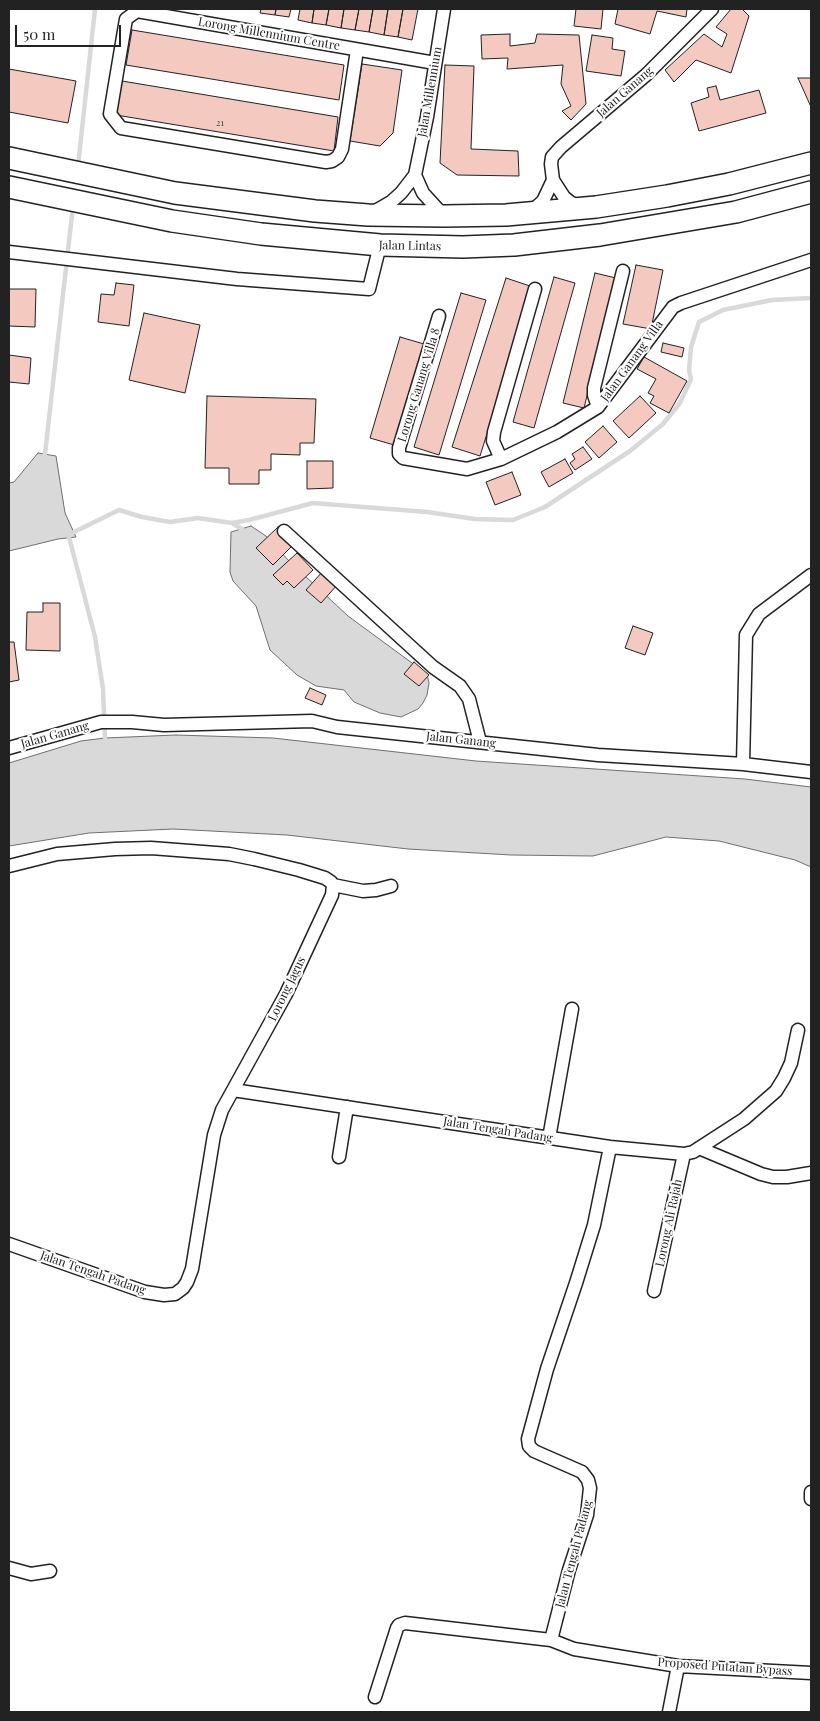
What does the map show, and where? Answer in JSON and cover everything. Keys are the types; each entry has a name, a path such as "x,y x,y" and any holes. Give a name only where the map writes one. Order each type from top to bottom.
{"highway":[{"path":"9,158 175,193 278,207 368,215 444,216 530,213 667,196 730,184 811,163"},
{"name":"Jalan Lintas","path":"9,187 172,221 261,234 380,245 463,247 557,241 600,235 736,212 811,192"}],"street":[{"name":"Jalan Millennium","path":"368,215 401,194 415,175 427,117 444,9"},
{"name":"Jalan Ganang","path":"530,213 543,201 553,180 551,164 552,157 556,152 646,75 712,9"},
{"name":"Lorong Millennium Centre","path":"357,50 342,149 338,157 332,161 326,162 121,128 110,114 126,19 137,11 435,63"},
{"path":"415,175 423,193 444,216"},
{"path":"553,180 564,197 581,208"},
{"path":"9,252 55,259 237,279 369,289 380,245"},
{"name":"Jalan Ganang Villa","path":"399,454 403,458 467,469 501,459 557,432 598,407 673,307 811,260"},
{"path":"598,407 594,388 623,271"},
{"path":"501,459 493,442 494,432 535,289"},
{"name":"Lorong Ganang Villa 8","path":"399,454 399,448 439,316"},
{"path":"284,531 433,667 460,686 469,699 480,742"},
{"path":"743,764 746,635 759,614 811,575"},
{"name":"Jalan Ganang","path":"9,748 106,722 164,725 312,721 338,727 598,755 743,764 811,772"},
{"path":"9,866 57,854 151,848 229,854 254,859 326,878 333,886 363,891 391,886"},
{"name":"Lorong Jagus","path":"234,1090 286,994 332,895 333,886"},
{"path":"549,1138 572,1009"},
{"path":"610,1147 684,1154 699,1148 744,1119 776,1091 791,1063 798,1030"},
{"name":"Jalan Tengah Padang","path":"9,1244 146,1292 164,1295 175,1294 188,1282 192,1270 214,1135 222,1110 234,1090 610,1147 594,1225 547,1369 528,1439 529,1446 534,1451 582,1472 588,1480 590,1488 586,1515 569,1570 551,1640"},
{"path":"339,1157 347,1107"},
{"path":"699,1148 761,1174 773,1177 811,1173"},
{"name":"Lorong Ali Rajah","path":"654,1291 684,1154"},
{"path":"811,1492 811,1499"},
{"path":"9,1568 31,1574 50,1571"},
{"name":"Proposed Putatan Bypass","path":"375,1696 397,1628 402,1624 551,1640 574,1649 678,1666 811,1673"},
{"path":"669,1712 678,1666"}],"shaded area":[{"path":"38,453 56,456 65,513 76,537 58,539 9,551 9,483 14,482"},
{"path":"251,526 266,536 289,561 348,616 427,674 429,683 427,695 418,709 401,717 380,713 354,702 344,690 316,686 297,675 270,650 256,606 233,581 230,572 231,532"},
{"path":"176,735 273,738 476,761 745,779 811,787 811,867 795,860 719,841 666,837 593,856 511,855 408,849 287,835 173,829 89,833 9,846 9,763 81,741"}],"building":[{"path":"261,9 276,9 275,15 260,13"},
{"path":"276,9 291,9 289,17 275,15"},
{"path":"300,9 314,9 312,23 298,20"},
{"path":"314,9 329,9 326,25 312,23"},
{"path":"329,9 344,9 341,28 326,25"},
{"path":"344,9 359,9 355,30 341,28"},
{"path":"359,9 373,9 369,32 355,30"},
{"path":"373,9 388,9 384,35 369,32"},
{"path":"388,9 403,9 398,37 384,35"},
{"path":"403,9 418,9 412,40 398,37"},
{"path":"576,9 603,9 601,29 574,26"},
{"path":"618,9 687,9 686,17 657,11 650,34 615,24"},
{"path":"731,9 742,9 749,16 731,73 696,60 674,82 665,70 704,34 722,47 727,34 716,27"},
{"path":"132,30 344,65 339,100 126,65"},
{"path":"510,34 510,46 535,43 537,34 579,35 586,104 571,120 562,111 571,106 561,84 563,65 507,69 508,58 482,59 481,35"},
{"path":"592,35 613,38 612,49 625,51 621,76 586,71"},
{"path":"362,64 402,70 393,133 380,146 350,141"},
{"path":"445,65 474,66 471,149 518,151 519,176 457,175 440,163"},
{"path":"9,69 76,81 68,123 9,112"},
{"path":"798,78 811,78 811,107"},
{"path":"122,81 338,117 334,151 116,115"},
{"path":"716,86 720,100 759,90 766,113 699,131 691,103 709,97 707,88"},
{"path":"636,265 663,270 651,329 623,324"},
{"path":"595,273 616,278 584,408 563,403"},
{"path":"554,277 575,283 534,428 513,422"},
{"path":"506,278 533,287 480,456 452,447"},
{"path":"116,283 134,285 129,326 98,322 101,294 114,295"},
{"path":"9,289 36,289 35,327 9,326"},
{"path":"461,293 486,300 439,455 414,447"},
{"path":"144,313 200,325 185,393 129,380"},
{"path":"400,337 424,344 394,445 370,438"},
{"path":"663,343 684,348 682,357 661,352"},
{"path":"9,355 31,358 29,384 9,382"},
{"path":"644,357 687,381 669,413 650,403 654,396 648,393 656,379 637,369"},
{"path":"207,396 316,399 314,443 300,443 300,455 271,454 271,470 259,470 259,484 229,484 229,468 205,468"},
{"path":"640,396 656,413 629,438 613,421"},
{"path":"603,426 617,442 599,458 585,442"},
{"path":"583,447 592,459 575,470 570,463 575,459 572,454"},
{"path":"565,459 573,473 549,487 541,472"},
{"path":"307,461 333,461 333,488 307,489"},
{"path":"512,472 521,495 495,505 486,482"},
{"path":"278,527 295,543 273,565 256,548"},
{"path":"297,553 313,570 294,588 287,581 283,585 273,575"},
{"path":"323,571 338,584 321,603 306,590"},
{"path":"43,603 60,603 60,651 26,650 27,612 43,612"},
{"path":"633,626 653,633 645,655 625,648"},
{"path":"9,642 14,642 19,680 9,682"},
{"path":"414,662 429,675 419,686 404,674"},
{"path":"310,688 326,695 322,705 305,698"}],"waterway":[{"path":"78,166 95,9"},
{"path":"45,454 73,206"},
{"path":"232,523 313,503 427,512 475,519 513,520 545,507 630,451 663,424 680,403 691,379 689,370 691,347 699,322 723,310 772,300 811,298"},
{"path":"74,532 119,510 142,517 170,522 198,518 232,523 242,529"},
{"path":"69,537 95,637 103,689 105,738"}]}
